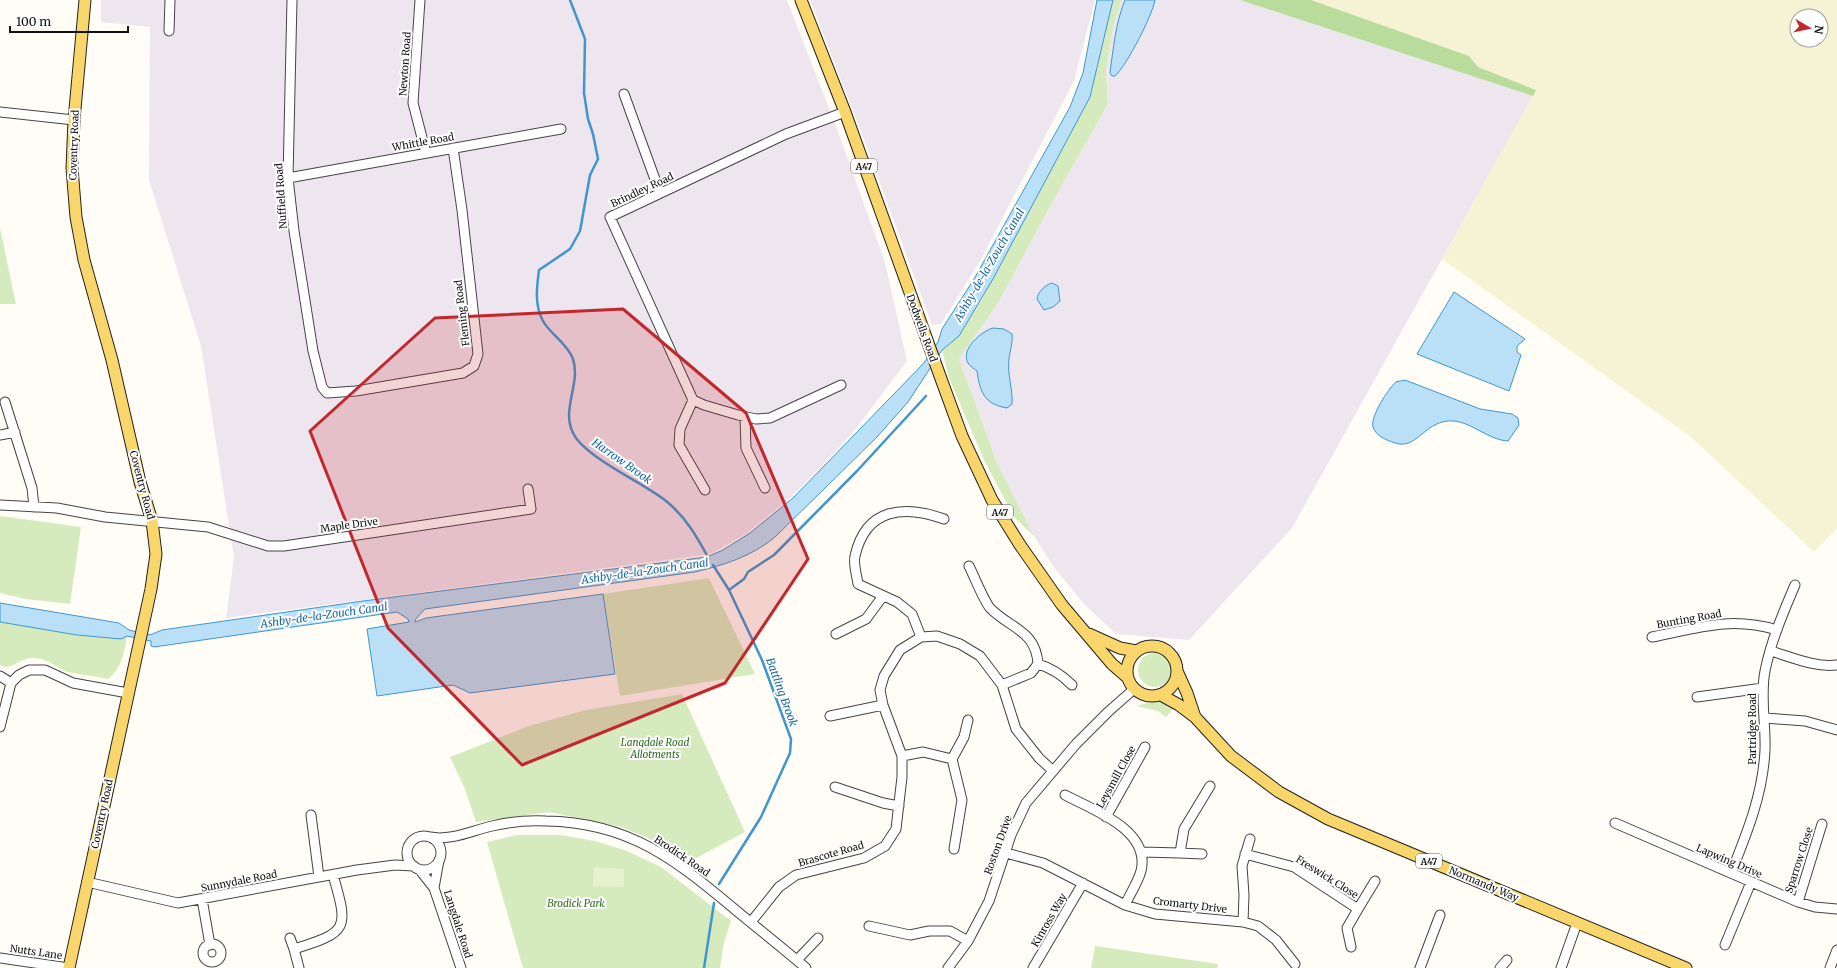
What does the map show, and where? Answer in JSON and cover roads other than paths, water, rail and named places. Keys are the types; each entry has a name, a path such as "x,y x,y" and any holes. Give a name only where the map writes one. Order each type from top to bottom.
{"main road":[{"name":"Coventry Road","path":"69,968 143,619 151,589 156,554 152,521 140,482 112,360 83,253 76,217 73,182 74,120 85,0"},
{"name":"Dodwells Road","path":"801,0 845,112 962,436 992,500 1020,545 1058,599 1112,664 1127,677"},
{"name":"Dodwells Road","path":"1087,633 1120,648 1136,651"},
{"path":"1152,645 1160,647 1173,656 1177,671 1173,685 1161,694 1147,696 1134,689 1127,677 1128,663 1136,651 1152,645"},
{"name":"Normandy Way","path":"1177,671 1187,693 1195,717"},
{"name":"Normandy Way","path":"1161,694 1195,717 1231,756 1279,792 1328,819 1686,968"}],"street":[{"path":"169,32 170,0"},
{"name":"Nuffield Road","path":"292,0 288,178 294,231 313,351 322,388"},
{"name":"Newton Road","path":"420,0 414,103 426,153"},
{"path":"624,94 660,193"},
{"path":"0,112 74,120"},
{"name":"Brindley Road","path":"693,400 610,217 786,134 845,112"},
{"name":"Whittle Road","path":"288,178 561,128"},
{"name":"Fleming Road","path":"322,388 328,393 356,391 463,373 476,362 478,354 476,334 462,210 453,148"},
{"path":"704,490 680,445 680,429 693,400 704,405 745,417 770,418 841,385"},
{"path":"5,402 32,488 34,507"},
{"path":"745,417 746,448 765,488"},
{"path":"0,435 15,432"},
{"name":"Maple Drive","path":"152,521 208,527 268,546 284,546 531,509 528,489"},
{"path":"0,505 57,508 106,517 152,521"},
{"path":"944,519 927,513 905,510 884,515 865,531 855,557 858,584 897,602 912,614 921,637 937,636 960,644 980,656 1002,685 1016,729 1039,758 1052,770"},
{"path":"969,566 990,607 1012,623 1032,642 1037,652 1038,664 1030,673 1002,685"},
{"name":"Partridge Road","path":"1731,873 1750,824 1762,779 1765,751 1763,688 1765,671 1776,630 1795,585"},
{"path":"836,634 866,619 882,596"},
{"name":"Bunting Road","path":"1652,637 1711,624 1736,622 1759,625 1776,630"},
{"name":"Brascote Road","path":"751,922 779,887 796,875 864,858 885,846 896,829 902,756 883,705 880,690 884,676 900,650 921,637"},
{"path":"1771,651 1815,664 1829,666 1837,665"},
{"path":"1038,664 1048,667 1065,677 1072,685"},
{"path":"0,727 11,683 19,675 29,670 45,670 73,683 128,693"},
{"path":"0,676 11,683"},
{"path":"1697,697 1763,688"},
{"name":"Roston Drive","path":"948,968 968,941 989,901 1011,834 1026,803 1052,770 1108,712 1134,689"},
{"path":"830,716 883,705"},
{"path":"1765,718 1805,721 1837,730"},
{"path":"954,849 962,800 952,759 964,737 968,720"},
{"name":"Leysmill Close","path":"1106,817 1145,747"},
{"path":"902,756 923,752 952,759"},
{"path":"1180,853 1184,829 1210,786"},
{"path":"835,787 883,803 899,806"},
{"path":"1065,795 1116,822 1130,834 1142,852 1141,871 1125,905"},
{"path":"311,815 319,877"},
{"name":"Brodick Road","path":"430,837 438,839 450,837 520,821 546,821 576,824 612,831 634,838 667,856 703,882 806,968"},
{"name":"Lapwing Drive","path":"1615,823 1798,902 1814,907 1837,909"},
{"name":"Sparrow Close","path":"1798,902 1822,824"},
{"path":"419,837 430,837 440,846 441,854 439,860 430,868 417,867 408,858 408,848 411,842 419,837"},
{"name":"Brodick Road","path":"440,846 450,837"},
{"path":"1243,922 1244,895 1242,866 1250,839"},
{"name":"Cromarty Drive","path":"1006,852 1043,863 1125,905 1155,914 1203,920 1243,922 1258,926 1276,940 1295,964"},
{"path":"1142,852 1202,854"},
{"name":"Freswick Close","path":"1245,854 1294,867 1358,909 1348,928 1351,947"},
{"name":"Sunnydale Road","path":"395,865 408,858"},
{"name":"Langdale Road","path":"434,888 439,860"},
{"name":"Sunnydale Road","path":"88,882 178,903 202,900 319,877 395,865 417,867"},
{"name":"Langdale Road","path":"417,867 429,879 434,888 461,968"},
{"path":"294,949 333,935 338,930 343,908 333,875"},
{"path":"1358,909 1375,881"},
{"path":"1725,945 1751,882"},
{"name":"Kinross Way","path":"1033,968 1083,883"},
{"path":"202,900 210,944"},
{"path":"1420,968 1440,915"},
{"path":"1561,968 1577,923"},
{"path":"869,926 910,935 929,931 950,931 968,941"},
{"path":"290,938 299,968"},
{"path":"797,960 818,938"},
{"path":"1830,968 1837,950"},
{"name":"Nutts Lane","path":"0,958 69,968"},
{"path":"1500,968 1507,960"}],"water":[{"name":"Ashby-de-la-Zouch Canal","path":"1097,0 1113,0 1090,97 993,279 959,336 942,350 908,402 877,437 774,538 765,545 736,560 695,572 425,609 415,620 415,622 426,618 603,594 615,674 470,693 453,685 377,696 367,629 409,622 408,619 397,612 154,647 151,646 151,641 127,636 121,639 77,635 0,622 0,603 119,623 129,630 150,635 162,630 363,601 707,557 723,550 750,533 793,498 923,364 938,342 942,329 974,279 1070,107 1083,73"},
{"path":"1125,0 1155,0 1149,17 1126,62 1115,76 1112,76 1110,73 1115,36 1119,17"},
{"path":"1052,283 1058,286 1060,301 1053,307 1044,310 1037,299 1042,289"},
{"path":"1454,292 1525,339 1517,346 1517,352 1521,355 1509,391 1417,354"},
{"path":"993,328 1004,329 1012,334 1009,356 1009,376 1012,404 1007,408 993,403 984,396 977,371 968,363 966,358 969,347 973,341 983,333"},
{"path":"1405,380 1480,409 1512,414 1518,418 1519,425 1508,441 1500,440 1463,423 1448,421 1433,426 1409,443 1395,443 1379,435 1374,430 1373,422 1380,403 1384,397 1396,382"}],"waterway":[{"name":"Harrow Brook","path":"570,0 585,39 584,93 588,119 593,134 598,159 590,175 580,231 570,249 539,270 537,296 538,309 546,326 567,348 573,359 575,378 569,415 573,433 579,442 601,460 656,494 673,507 690,528 709,559"},
{"path":"729,590 744,579 748,572 774,555 857,471 926,396"},
{"name":"Battling Brook","path":"713,565 729,590 762,660 791,739 790,753 761,817 719,884"},
{"name":"Battling Brook","path":"704,968 714,903"}],"park label":[{"name":"Langdale Road Allotments","path":"655,748"},
{"name":"Brodick Park","path":"576,903"}]}
